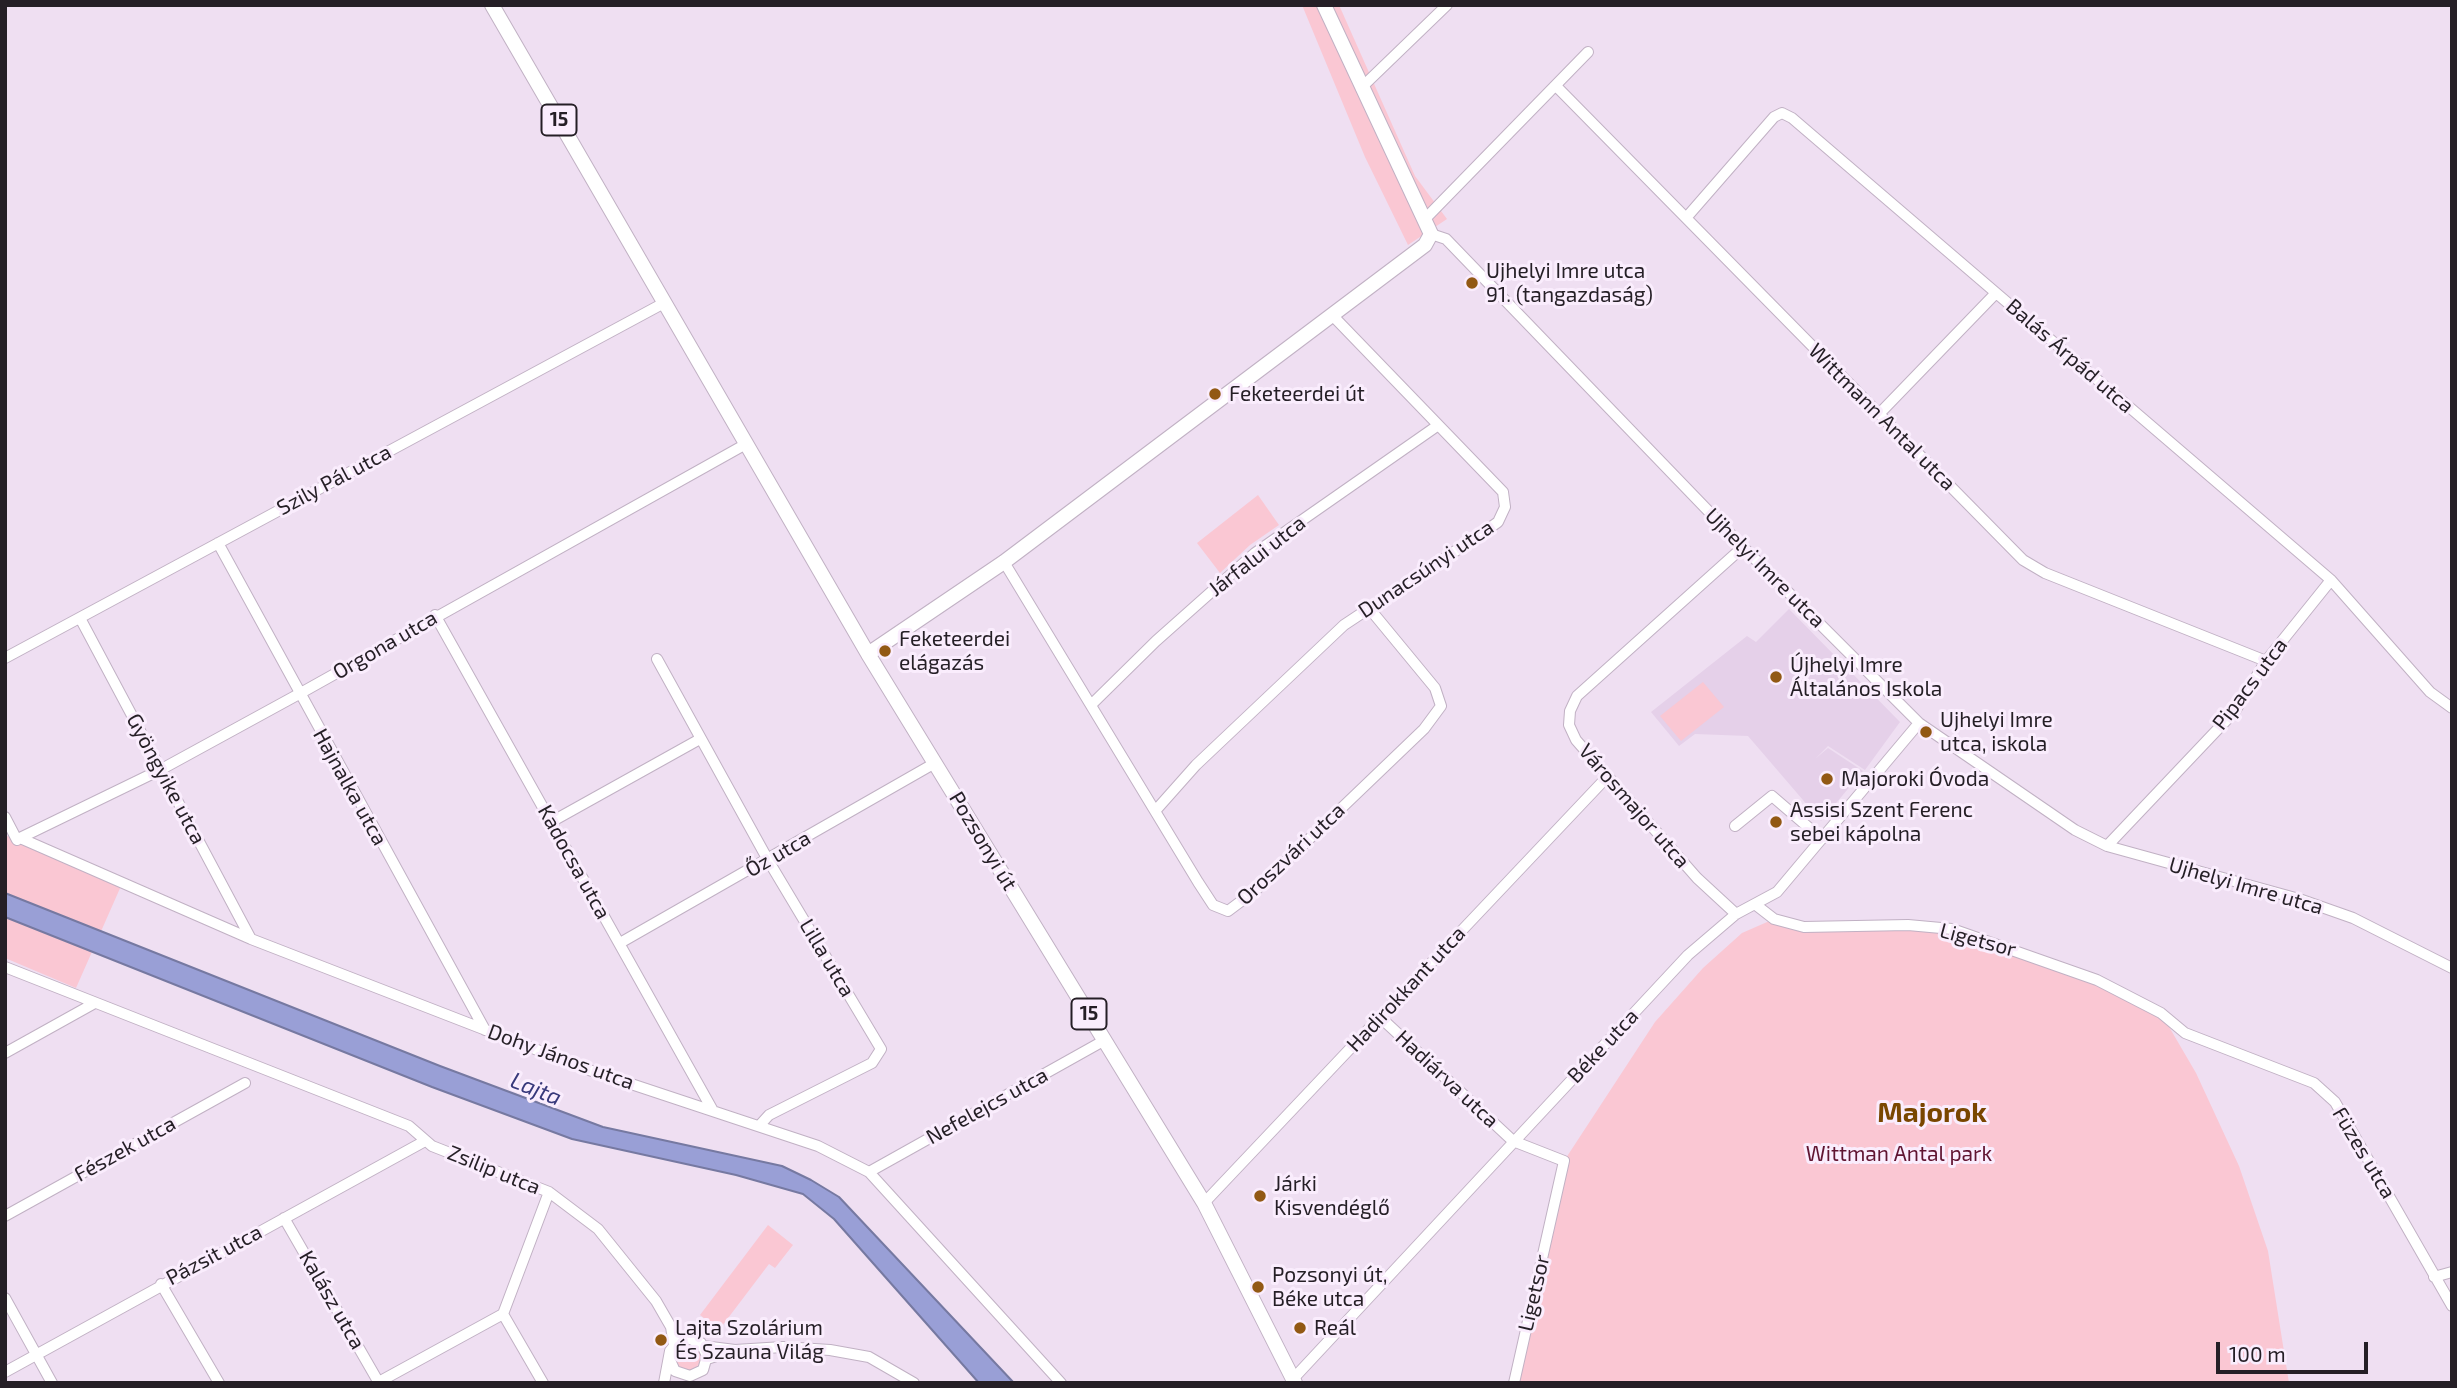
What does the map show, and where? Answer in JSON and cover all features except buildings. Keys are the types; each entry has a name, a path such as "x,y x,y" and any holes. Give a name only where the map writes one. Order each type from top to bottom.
{"main road":[{"name":"15","path":"492,5 664,303"},
{"path":"868,654 1004,562 1425,245 1431,234 1324,5"},
{"name":"Pozsonyi út","path":"664,303 868,654 1204,1203 1294,1381"}],"street":[{"path":"1361,88 1447,5"},
{"path":"1424,220 1588,52"},
{"name":"Wittmann Antal utca","path":"1556,86 2023,560 2045,573 2266,661"},
{"name":"Balás Árpád utca","path":"1686,218 1773,117 1784,113 2331,580 2430,692 2452,708"},
{"name":"Ujhelyi Imre utca","path":"1431,234 1446,239 1743,547 1919,723 2075,830 2107,846 2299,899 2353,918 2452,968"},
{"path":"1880,414 1996,293"},
{"name":"Szily Pál utca","path":"5,659 664,303"},
{"name":"Dunacsúnyi utca","path":"1156,810 1196,765 1344,625 1499,522 1505,507 1503,492 1333,316"},
{"name":"Járfalui utca","path":"1092,704 1156,641 1255,553 1437,426"},
{"name":"Orgona utca","path":"20,838 160,769 299,694 435,615 746,444"},
{"name":"Hajnalka utca","path":"218,543 485,1030"},
{"name":"Városmajor utca","path":"1736,914 1697,878 1576,740 1569,725 1570,710 1577,696 1743,547"},
{"name":"Oroszvári utca","path":"1004,562 1213,905 1228,911 1256,890 1424,729 1441,706 1435,688 1368,608"},
{"name":"Pipacs utca","path":"2107,846 2235,710 2266,661 2331,580"},
{"name":"Kadocsa utca","path":"435,615 712,1109"},
{"name":"Gyöngyike utca","path":"80,618 251,939"},
{"name":"Lilla utca","path":"657,659 768,860 881,1049 873,1063 769,1115 759,1126"},
{"name":"Béke utca","path":"1294,1381 1688,955 1736,914 1777,892 1919,723"},
{"path":"551,821 700,739"},
{"name":"Őz utca","path":"620,943 935,763"},
{"name":"Hadirokkant utca","path":"1204,1203 1608,776"},
{"path":"1735,826 1772,796 1822,839"},
{"path":"5,817 17,840 20,838"},
{"name":"Dohy János utca","path":"20,838 251,939 589,1070 818,1146 869,1172 1061,1383"},
{"name":"Ligetsor","path":"1756,905 1774,919 1804,927 1908,925 1952,929 2074,971 2131,994 2161,1013 2185,1033"},
{"name":"Zsilip utca","path":"5,967 93,1004 409,1126 425,1141 549,1192 598,1229 656,1301 671,1327"},
{"path":"5,1053 93,1004"},
{"name":"Hadiárva utca","path":"1380,1017 1514,1141"},
{"name":"Füzes utca","path":"2185,1033 2314,1083 2335,1102 2452,1306"},
{"name":"Nefelejcs utca","path":"869,1172 1105,1040"},
{"name":"Fészek utca","path":"5,1216 245,1083"},
{"name":"Pázsit utca","path":"5,1372 425,1141"},
{"name":"Ligetsor","path":"1514,1141 1564,1161 1514,1383"},
{"path":"378,1382 503,1314 549,1192"},
{"name":"Kalász utca","path":"284,1218 378,1382"},
{"path":"2434,1277 2452,1272"},
{"path":"161,1284 219,1383"},
{"path":"5,1298 52,1383"},
{"path":"503,1314 543,1383"},
{"path":"671,1327 703,1346 735,1350 783,1347 830,1350 869,1357 914,1383"},
{"path":"671,1327 674,1345 669,1358 667,1383 689,1378 705,1364 735,1350"},
{"path":"674,1345 687,1338"},
{"path":"703,1346 704,1383"},
{"path":"669,1358 675,1371 689,1378"}],"shaded area":[{"name":"Újhelyi Imre Általános Iskola","path":"1789,609 1900,722 1865,770 1828,746 1815,759 1828,748 1863,771 1821,821 1748,736 1695,734 1679,746 1651,712 1747,636 1756,642"}],"green space":[{"path":"1302,5 1339,5 1415,176 1447,219 1408,245 1365,157"},
{"path":"1258,495 1279,525 1250,545 1220,573 1197,543"},
{"path":"1703,682 1724,707 1681,741 1660,716"},
{"path":"5,835 121,886 76,988 5,958"},
{"name":"Wittman Antal park","path":"1774,919 1804,927 1952,929 2011,949 2161,1013 2196,1073 2239,1166 2268,1251 2289,1383 1515,1383 1564,1161 1655,1022 1703,968 1742,933"},
{"path":"768,1225 793,1245 775,1268 769,1264 719,1330 700,1315"},
{"path":"688,1344 697,1348 701,1357 697,1366 688,1370 679,1366 675,1357 679,1348"}],"water":[{"name":"Lajta","path":"5,893 440,1066 603,1127 782,1166 811,1180 839,1197 1014,1383 979,1383 834,1219 803,1194 736,1175 572,1139 432,1087 5,917"}],"place":[{"name":"Ujhelyi Imre utca 91. (tangazdaság)","path":"1472,283"},
{"name":"Feketeerdei út","path":"1215,394"},
{"name":"Feketeerdei elágazás","path":"885,651"},
{"name":"Újhelyi Imre Általános Iskola","path":"1776,677"},
{"name":"Ujhelyi Imre utca, iskola","path":"1926,732"},
{"name":"Majoroki Óvoda","path":"1827,779"},
{"name":"Assisi Szent Ferenc sebei kápolna","path":"1776,822"},
{"name":"Járki Kisvendéglő","path":"1260,1196"},
{"name":"Pozsonyi út, Béke utca","path":"1258,1287"},
{"name":"Reál","path":"1300,1328"},
{"name":"Lajta Szolárium És Szauna Világ","path":"661,1340"}],"district":[{"name":"Majorok","path":"1932,1113"}]}
